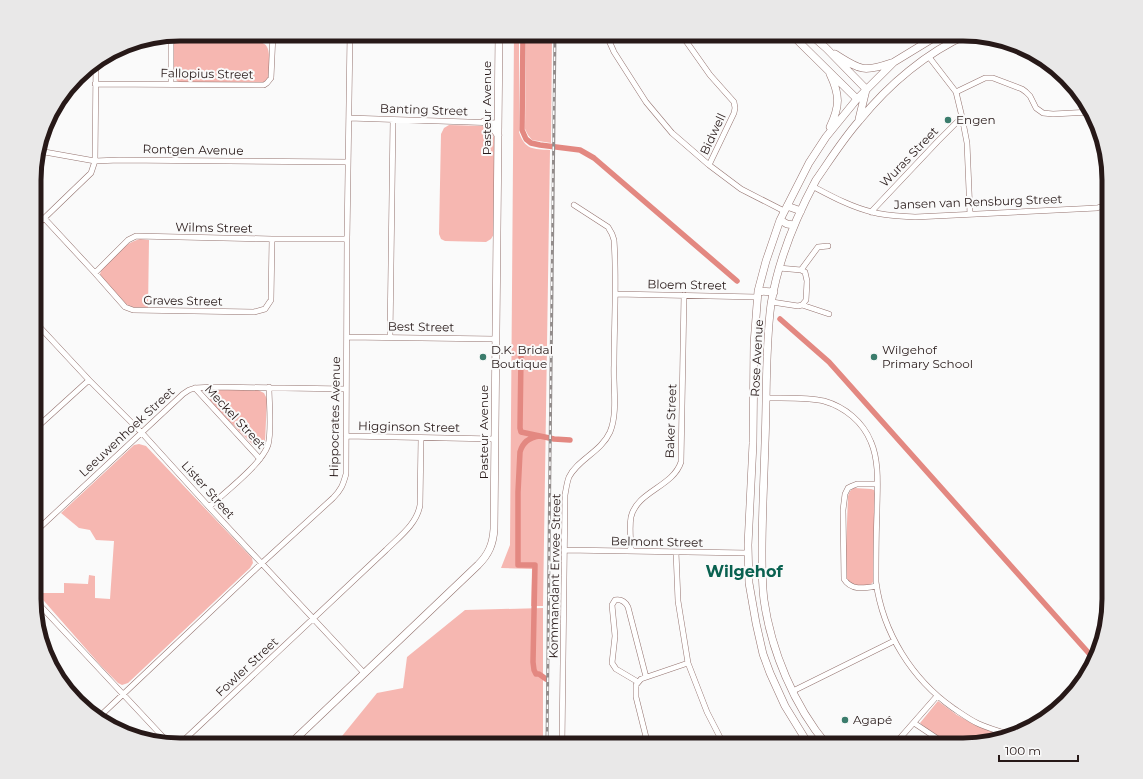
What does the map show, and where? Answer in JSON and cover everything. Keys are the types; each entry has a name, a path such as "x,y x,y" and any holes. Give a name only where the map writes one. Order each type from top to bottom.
{"street":[{"path":"171,84 172,41"},
{"name":"Fallopius Street","path":"95,84 264,85 270,78 273,41"},
{"name":"Hippocrates Avenue","path":"102,714 340,491 344,484 346,474 350,41"},
{"name":"Pasteur Avenue","path":"296,738 478,565 490,550 493,537 495,439 498,41"},
{"path":"609,41 614,52 646,102 672,133 709,165 741,189 785,208 801,211"},
{"name":"Bidwell","path":"686,41 710,74 734,102 734,113 709,165"},
{"path":"797,41 861,99"},
{"path":"818,41 866,89"},
{"name":"Rose Avenue","path":"804,738 785,706 763,654 749,583 748,549 754,406 754,344 758,294 766,261 785,208 809,163 826,137 861,99 866,89 894,62 928,41"},
{"name":"Rose Avenue","path":"821,738 814,730 783,671 770,628 764,600 762,564 762,509 768,342 771,304 779,268 794,225 814,183 858,121 886,91 900,78 929,57 956,41"},
{"path":"826,48 860,68 874,68 894,62"},
{"path":"929,57 956,92 967,143 970,214"},
{"path":"41,221 91,173 95,161 96,70"},
{"path":"826,137 836,115 838,102 834,83 828,70"},
{"path":"956,92 985,78 993,78 1016,86 1026,92 1030,96 1036,108 1043,113 1084,112"},
{"path":"861,99 873,97 886,91"},
{"path":"858,121 861,99"},
{"name":"Wuras Street","path":"871,212 962,117"},
{"name":"Banting Street","path":"349,118 498,123"},
{"path":"390,337 393,120"},
{"path":"484,122 492,126 498,135"},
{"name":"Rontgen Avenue","path":"44,152 95,161 348,162"},
{"path":"803,174 814,183"},
{"name":"Jansen van Rensburg Street","path":"814,183 839,200 871,212 886,215 915,217 1097,208 1102,206"},
{"path":"794,191 808,196"},
{"name":"Kommandant Erwee Street","path":"562,738 565,495 571,473 600,446 610,432 614,414 616,294 612,234 608,227 602,222 574,205"},
{"name":"Graves Street","path":"44,218 125,307 133,310 254,312 265,309 271,300 272,239"},
{"path":"780,220 787,224 794,225"},
{"name":"Wilms Street","path":"95,273 128,240 136,236 347,239"},
{"path":"801,270 818,247 828,246"},
{"path":"779,268 801,270 805,272 807,281 806,300 802,305"},
{"path":"758,294 774,292"},
{"name":"Bloem Street","path":"616,294 758,294"},
{"name":"Baker Street","path":"631,551 631,518 635,507 640,501 673,476 679,468 681,462 684,295"},
{"path":"757,305 802,305 829,314"},
{"name":"Lister Street","path":"41,330 142,433 364,673"},
{"name":"Best Street","path":"347,337 495,339"},
{"path":"41,424 89,380"},
{"name":"Leeuwenhoek Street","path":"41,526 177,399 189,390 195,388 214,387 346,389"},
{"path":"209,507 260,459 266,450 269,440 269,387"},
{"path":"754,387 767,388"},
{"name":"Meckel Street","path":"195,388 260,459"},
{"path":"766,398 814,399 825,401 847,412 854,417 862,427 872,442 876,465 877,586 884,614 894,641 918,676 937,696 979,724 1002,732"},
{"path":"754,406 766,406"},
{"name":"Higginson Street","path":"346,436 495,439"},
{"name":"Fowler Street","path":"185,738 390,546 415,519 420,505 421,438"},
{"path":"877,484 857,484 848,488 845,494 843,510 844,579 850,586 858,588 877,586"},
{"path":"748,549 762,545"},
{"name":"Belmont Street","path":"564,550 676,552 748,549"},
{"path":"676,552 678,601 688,663 707,712 720,738"},
{"path":"748,565 762,564"},
{"path":"638,682 616,669 612,663 615,636 612,605 615,600 623,601 628,607 646,677"},
{"name":"Fowler Street","path":"41,607 164,737"},
{"path":"793,691 894,641"},
{"path":"646,738 636,697 635,688 638,682 646,677 688,663"},
{"path":"777,689 789,683"},
{"path":"900,738 937,696"},
{"path":"785,706 797,698"},
{"path":"914,722 937,738"},
{"path":"804,738 814,730"}],"shaded area":[{"path":"174,41 259,41 266,45 268,49 270,66 269,77 263,83 181,83 177,81 174,76"},
{"path":"514,41 519,41 519,132 521,138 530,147 534,149 550,150 543,606 531,606 532,569 501,568 510,545"},
{"path":"526,41 552,41 551,143 532,140 525,129"},
{"path":"449,125 484,126 490,129 494,137 494,234 491,239 486,242 445,241 441,239 439,234 441,134 444,128"},
{"path":"140,239 149,240 148,309 131,307 125,304 111,290 100,274 102,268 119,251 134,241"},
{"path":"217,390 258,390 264,393 267,399 265,442 263,445 259,447 253,445 210,402 212,392"},
{"path":"139,444 146,446 252,558 253,563 250,568 128,683 122,685 102,667 41,598 41,593 64,593 64,583 88,584 89,575 95,576 95,598 110,599 114,541 96,540 90,530 79,528 61,513 134,445"},
{"path":"854,488 871,489 874,490 875,494 874,581 863,587 851,584 845,578 848,496 850,491"},
{"path":"543,608 543,738 340,738 377,693 403,688 407,657 465,610"},
{"path":"938,701 957,715 975,725 999,733 972,738 938,738 920,723"}],"waterway":[{"path":"523,41 522,130 526,139 531,143 540,145 580,150 594,158 737,281"},
{"path":"780,319 829,362 1090,655"},
{"path":"521,356 521,432 554,439 570,440"},
{"path":"540,436 527,440 520,452 518,492 518,565 535,565 533,662 536,674 539,674 546,679"}],"railway":[{"path":"547,738 555,41"}],"place":[{"name":"Engen","path":"948,120"},
{"name":"D.K. Bridal Boutique","path":"483,357"},
{"name":"Wilgehof Primary School","path":"874,357"},
{"name":"Agapé","path":"845,720"}],"district":[{"name":"Wilgehof","path":"744,571"}]}
